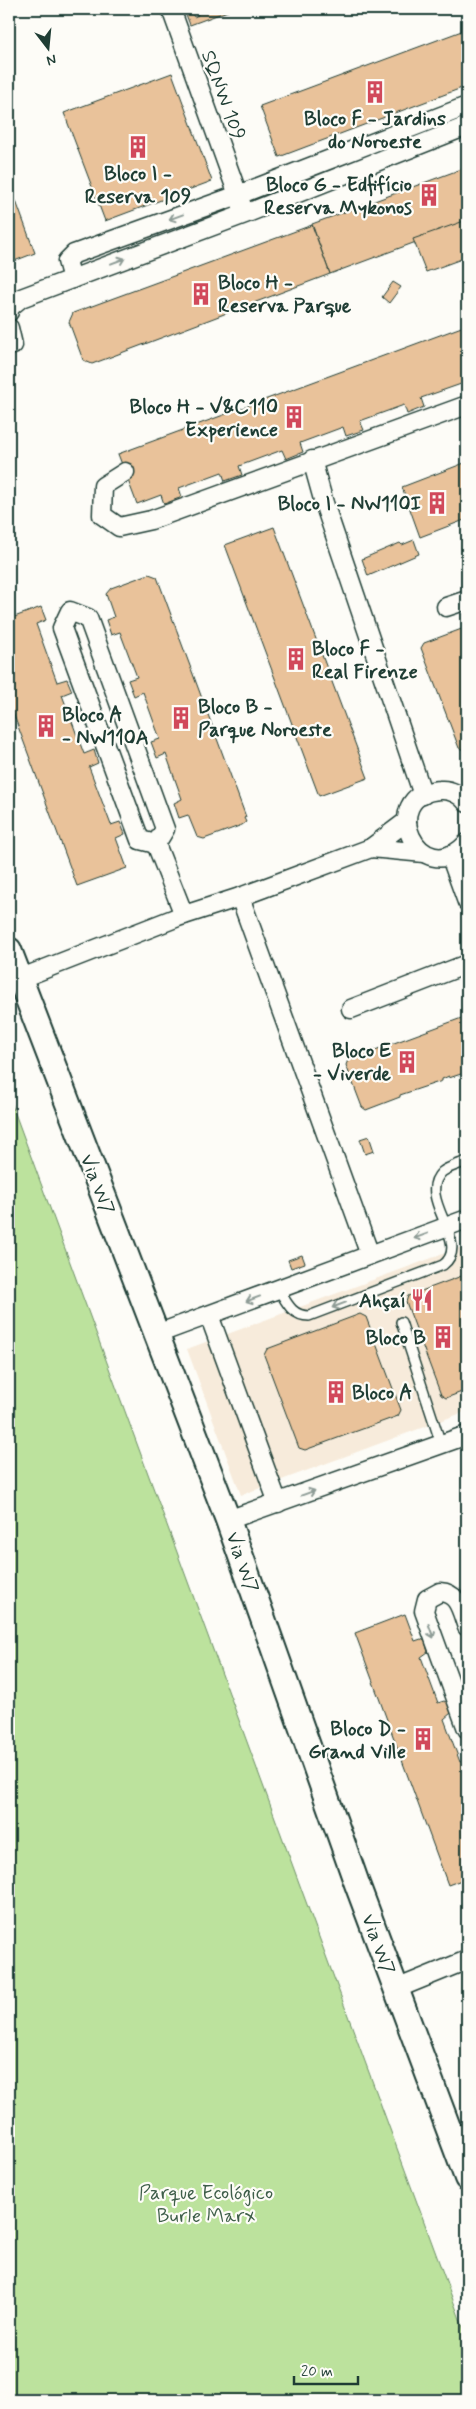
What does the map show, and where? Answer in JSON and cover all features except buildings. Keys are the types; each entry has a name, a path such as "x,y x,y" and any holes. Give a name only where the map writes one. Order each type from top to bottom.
{"main road":[{"name":"Via W7","path":"9,950 228,1520 396,1989 467,2178"}],"street":[{"name":"SQNW 109","path":"171,9 245,214"},
{"path":"72,279 67,261 74,254 238,195 467,106"},
{"path":"9,312 9,308 21,298 245,214 467,126"},
{"path":"125,472 103,486 102,515 119,527 151,520 467,404"},
{"path":"312,460 324,503 423,794"},
{"path":"446,607 467,600"},
{"path":"70,611 88,618 166,829 156,844 140,840 62,628 70,611"},
{"path":"424,853 411,840 406,821 409,811 423,794 434,790 456,793 466,801"},
{"path":"19,979 371,848 406,821"},
{"path":"371,848 424,853 441,857 461,850 467,843"},
{"path":"156,844 184,916"},
{"path":"450,855 467,902"},
{"path":"240,897 370,1254"},
{"path":"351,1008 467,964"},
{"path":"157,1334 467,1219"},
{"path":"209,1315 278,1504"},
{"path":"228,1520 278,1504 467,1435"},
{"path":"467,1627 454,1596 440,1592 427,1599 424,1612 467,1730"},
{"path":"396,1989 467,1960"}],"lane":[{"path":"279,1290 292,1311 300,1316 318,1313 448,1262 452,1250 448,1226 436,1202 433,1187 436,1179 444,1170 467,1162"},
{"path":"401,1322 441,1444"}],"shaded area":[{"path":"467,1245 467,1411 241,1495 187,1349"}],"green space":[{"name":"Parque Ecológico Burle Marx","path":"9,1097 467,2338 467,2400 9,2400"}],"place":[{"name":"Bloco F - Jardins do Noroeste","path":"375,92"},
{"name":"Bloco I - Reserva 109","path":"138,147"},
{"name":"Bloco G - Edfifício Reserva Mykonos","path":"429,195"},
{"name":"Bloco H - Reserva Parque","path":"201,294"},
{"name":"Bloco H - V&C110 Experience","path":"294,417"},
{"name":"Bloco I - NW110I","path":"437,503"},
{"name":"Bloco F - Real Firenze","path":"296,659"},
{"name":"Bloco B - Parque Noroeste","path":"181,718"},
{"name":"Bloco A - NW110A","path":"46,726"},
{"name":"Bloco E - Viverde","path":"407,1062"},
{"name":"Ahçaí","path":"422,1300"},
{"name":"Bloco B","path":"443,1337"},
{"name":"Bloco A","path":"336,1392"},
{"name":"Bloco D - Grand Ville","path":"423,1739"}]}
